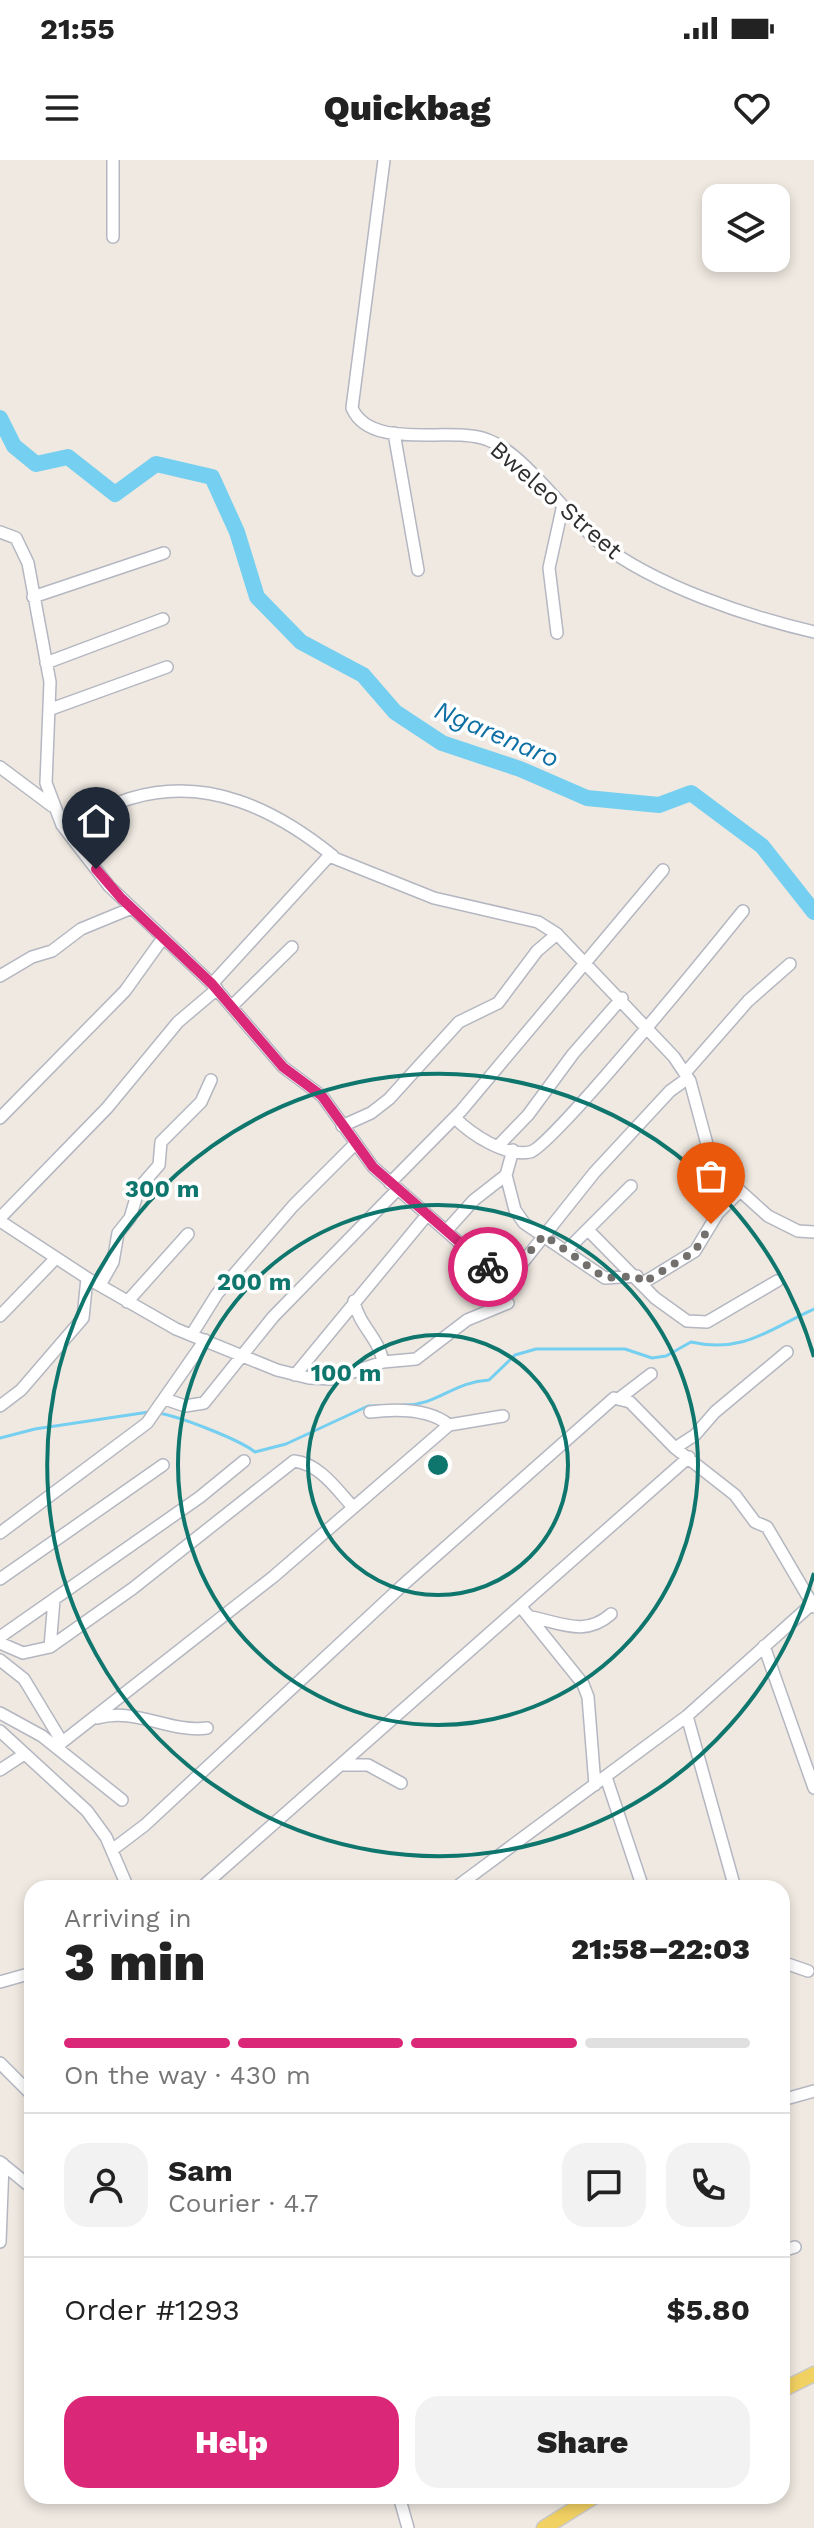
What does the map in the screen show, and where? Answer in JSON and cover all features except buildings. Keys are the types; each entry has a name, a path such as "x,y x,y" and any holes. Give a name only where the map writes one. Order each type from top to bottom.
{"main road":[{"path":"790,2386 814,2374"},
{"path":"544,2528 582,2504"}],"street":[{"path":"113,160 113,237"},
{"name":"Bweleo Street","path":"384,160 352,408 362,423 394,433 489,440 513,457 562,509 601,543 646,571 725,604 814,632"},
{"path":"394,433 418,570"},
{"path":"557,633 549,568 562,509"},
{"path":"0,532 16,538 24,549 46,663 51,709 46,783 62,825 109,886 214,986 283,1067 322,1096 355,1144 394,1187 504,1277 516,1271 623,1142 686,1076 748,1001 790,964"},
{"path":"33,597 164,553"},
{"path":"46,663 163,619"},
{"path":"51,709 167,667"},
{"path":"0,767 53,806"},
{"path":"62,825 131,798 200,791 259,806 333,856 434,898 538,922 557,934 622,998 686,1076 708,1148 739,1192 783,1225 814,1232"},
{"path":"333,856 326,857 214,986 178,1022 107,1108 0,1220 127,1302 205,1340 295,1375 332,1379 383,1362 416,1359 467,1320 508,1303"},
{"path":"165,1399 185,1406 204,1403 242,1354 394,1187 588,964 663,870"},
{"path":"0,976 32,957 52,951 81,929 132,908"},
{"path":"455,1118 482,1141 513,1150 536,1149 591,1093 743,911"},
{"path":"342,1126 371,1113 389,1099 459,1022 498,1003 537,951 557,934"},
{"path":"0,1118 125,991 163,938"},
{"path":"232,1006 292,947"},
{"path":"499,1145 528,1115 573,1054 622,998"},
{"path":"100,1285 113,1262 118,1233 130,1218 139,1188 159,1165 161,1142 201,1102 211,1080"},
{"path":"192,1334 217,1294 293,1206 355,1144"},
{"path":"513,1150 506,1175 519,1219 568,1249 605,1278 640,1280 695,1251 718,1213 739,1192"},
{"path":"446,1231 474,1200 506,1175"},
{"path":"568,1249 631,1186"},
{"path":"295,1375 427,1215"},
{"path":"588,1230 669,1310 687,1321 700,1323 777,1281"},
{"path":"127,1302 188,1234"},
{"path":"0,1316 56,1258"},
{"path":"0,1406 21,1390 83,1318 87,1278"},
{"path":"354,1301 360,1323 380,1347 383,1362"},
{"path":"0,1533 147,1423 205,1340"},
{"path":"675,1448 695,1435 715,1412 787,1352"},
{"path":"112,1850 145,1825 414,1575 608,1401 621,1397 651,1374"},
{"path":"466,1880 687,1716 813,1604 767,1527 755,1522 735,1495 675,1448 621,1397"},
{"path":"370,1412 414,1412 440,1418 449,1425"},
{"path":"59,1744 228,1614 449,1425 503,1416"},
{"path":"210,1880 689,1457"},
{"path":"244,1461 200,1497 0,1640 23,1653 50,1647 132,1589 290,1462 298,1460 311,1466 327,1478 353,1507"},
{"path":"0,1579 163,1465"},
{"path":"50,1647 54,1600"},
{"path":"521,1607 583,1684 588,1697 595,1785"},
{"path":"531,1617 583,1629 600,1623 611,1614"},
{"path":"764,1646 814,1788"},
{"path":"0,1660 24,1679 59,1744"},
{"path":"0,1713 59,1744 122,1800"},
{"path":"93,1719 109,1715 135,1716 177,1729 207,1728"},
{"path":"687,1716 733,1880"},
{"path":"0,1731 87,1811 112,1850 125,1880"},
{"path":"0,1770 23,1755"},
{"path":"341,1765 368,1765 401,1783"},
{"path":"606,1777 640,1880"},
{"path":"790,1965 808,1971"},
{"path":"0,1982 24,1975"},
{"path":"0,2063 24,2087"},
{"path":"790,2098 814,2091"},
{"path":"2,2163 24,2178"},
{"path":"0,2242 2,2163"},
{"path":"790,2249 795,2247"},
{"path":"401,2504 408,2528"}],"waterway":[{"name":"Ngarenaro","path":"0,418 14,446 36,464 68,457 115,494 156,464 212,477 237,532 257,597 301,642 363,675 395,712 442,743 520,769 587,798 659,805 691,793 762,846 814,912"},
{"path":"402,1405 426,1402 465,1385 489,1380 515,1355 536,1349 625,1349 652,1358 666,1356 691,1342 726,1345 756,1338 814,1309"},
{"path":"157,1413 208,1429 255,1452 286,1444 368,1406 379,1406"},
{"path":"0,1438 35,1429 149,1412"}],"way so far":[{"path":"488,1267 498,1275 510,1275 544,1235 605,1278 637,1276 643,1283 695,1251 711,1224"}],"route":[{"path":"96,869 121,898 202,973 283,1067 322,1096 373,1167 488,1267"}]}
